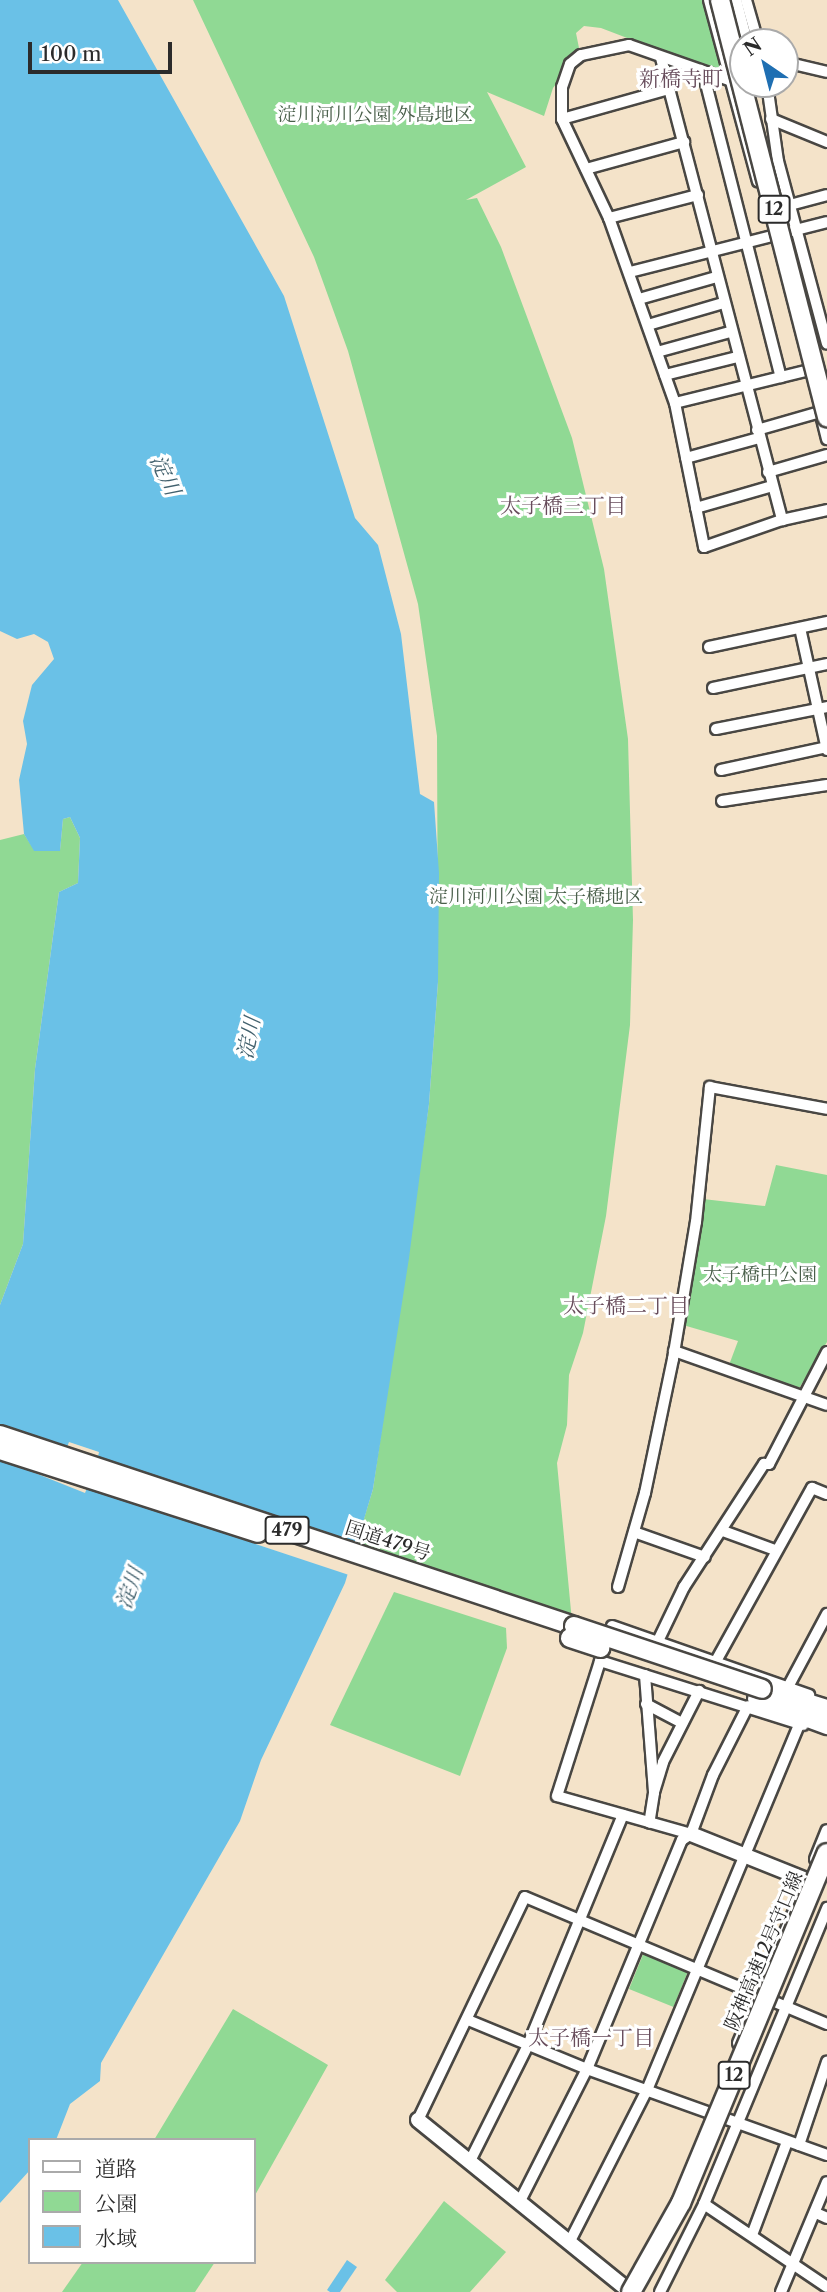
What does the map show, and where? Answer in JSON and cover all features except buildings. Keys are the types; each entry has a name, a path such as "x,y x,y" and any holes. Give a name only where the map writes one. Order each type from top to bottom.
{"highway":[{"name":"12","path":"720,0 824,415"},
{"path":"732,0 739,28"},
{"path":"757,98 815,368"},
{"name":"国道479号","path":"0,1435 756,1698"},
{"name":"国道479号","path":"0,1450 756,1698"},
{"name":"479","path":"756,1698 824,1719"},
{"name":"阪神高速12号守口線","path":"628,2291 681,2203 827,1853"},
{"name":"阪神高速12号守口線","path":"645,2292 691,2210 827,1886"}],"street":[{"path":"709,0 729,80"},
{"path":"746,0 754,28"},
{"path":"729,80 629,45 575,59 562,87 562,119 609,218 675,403 704,547 782,520 827,510"},
{"path":"720,45 729,47"},
{"path":"661,58 698,195 730,332 782,520"},
{"path":"799,65 827,72"},
{"path":"703,72 781,377"},
{"path":"562,119 669,89"},
{"path":"734,98 815,368 827,439"},
{"path":"769,98 790,205 827,344"},
{"path":"771,119 827,142"},
{"path":"586,169 684,142"},
{"path":"609,218 698,195"},
{"path":"790,205 827,195"},
{"path":"630,272 827,222"},
{"path":"639,299 716,277"},
{"path":"648,325 723,303"},
{"path":"657,352 730,332"},
{"path":"665,375 737,357"},
{"path":"675,403 827,364"},
{"path":"686,458 824,415"},
{"path":"768,472 827,455"},
{"path":"696,508 772,486"},
{"path":"709,647 827,622"},
{"path":"721,770 827,748 822,708 800,628"},
{"path":"713,688 827,664"},
{"path":"716,729 822,708"},
{"path":"722,801 827,785"},
{"path":"618,1587 634,1532 674,1351 699,1197 710,1087 827,1109"},
{"path":"674,1351 803,1394 827,1405"},
{"path":"658,1641 684,1587 723,1531 764,1464 769,1464 827,1352"},
{"path":"716,1661 775,1550 812,1488 827,1494"},
{"path":"723,1531 775,1550"},
{"path":"634,1532 705,1557"},
{"path":"788,1687 826,1618"},
{"path":"612,1626 716,1661 827,1703"},
{"path":"824,1719 799,1725 756,1698 699,1691 600,1661 557,1796 691,1834 827,1886"},
{"path":"645,1675 654,1793"},
{"path":"649,1823 654,1793 682,1723 699,1691"},
{"path":"520,2201 587,2069 682,1840 691,1834 713,1775 756,1698"},
{"path":"646,1704 682,1723"},
{"path":"570,2241 647,2090 799,1725"},
{"path":"470,2161 528,2045 623,1815"},
{"path":"826,2020 787,2007 758,1995 696,1969 638,1945 579,1921 524,1897 468,2020 418,2120 570,2241 628,2291 654,2244 710,2113 758,1995 827,1830"},
{"path":"660,2292 704,2204 827,1908"},
{"path":"468,2020 587,2069 827,2155"},
{"path":"799,2145 827,2062"},
{"path":"752,2235 787,2141"},
{"path":"781,2292 796,2265 827,2182"},
{"path":"704,2204 827,2287"},
{"path":"816,2213 827,2218"}],"green space":[{"name":"淀川河川公園 太子橋地区","path":"193,0 702,0 724,75 601,28 584,26 576,33 580,53 553,88 544,116 487,92 526,167 466,200 477,198 501,247 572,438 604,569 628,739 633,920 630,1025 606,1216 583,1333 569,1375 567,1425 557,1463 573,1632 352,1558 373,1489 429,1104 438,982 437,736 418,604 348,351 314,257"},
{"path":"70,817 80,838 78,883 59,892 35,1069 23,1244 0,1305 0,840 24,834 35,851 60,850 63,819"},
{"name":"太子橋中公園","path":"776,1165 827,1175 827,1342 798,1390 729,1365 738,1341 683,1325 703,1199 765,1206"},
{"path":"394,1592 506,1628 507,1648 460,1776 330,1725"},
{"path":"644,1952 689,1970 674,2007 629,1989"},
{"path":"233,2009 328,2065 256,2193 256,2138 155,2138"},
{"path":"444,2201 506,2252 470,2292 397,2292 385,2280"},
{"path":"82,2264 214,2264 195,2292 62,2292"}],"water":[{"name":"淀川","path":"0,0 118,0 284,296 355,518 378,545 401,634 420,794 434,802 439,873 438,982 429,1104 409,1258 373,1489 345,1583 261,1760 240,1821 101,2063 100,2081 70,2104 57,2138 28,2138 28,2172 0,2203 0,1305 23,1244 35,1069 59,892 78,883 80,838 70,817 63,819 60,851 34,851 24,834 19,780 27,744 23,721 32,685 54,659 48,642 34,634 17,639 0,631"},
{"path":"347,2260 357,2267 340,2292 330,2292 327,2290"}],"pier":[{"path":"0,1425 67,1447 69,1442 99,1452 98,1457 360,1544 349,1581 349,1575 87,1488 85,1493 0,1459"}],"district":[{"name":"新橋寺町","path":"681,79"},
{"name":"太子橋三丁目","path":"563,506"},
{"name":"太子橋二丁目","path":"626,1306"},
{"name":"太子橋一丁目","path":"591,2038"}],"park label":[{"name":"淀川河川公園 外島地区","path":"375,115"}]}
